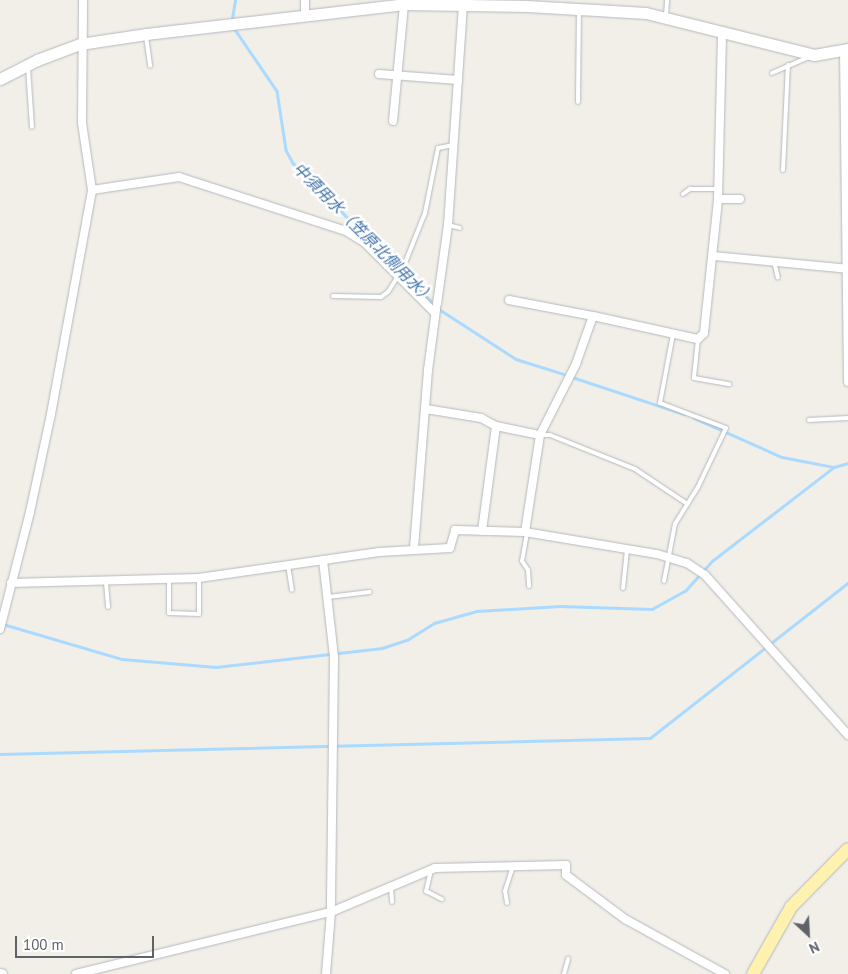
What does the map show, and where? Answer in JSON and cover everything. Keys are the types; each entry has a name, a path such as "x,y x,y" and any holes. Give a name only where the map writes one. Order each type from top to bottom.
{"main road":[{"path":"753,974 791,907 848,848"}],"street":[{"path":"305,0 305,15"},
{"path":"0,629 30,512 51,414 92,190 84,146 80,44 81,1"},
{"path":"393,121 404,4"},
{"path":"0,79 28,65 80,44 146,34 404,4 579,9 601,5 646,13 814,55 846,50 848,382"},
{"path":"414,548 436,309 448,225 463,5"},
{"path":"509,300 674,332 698,339 704,333 714,256 718,199 722,32"},
{"path":"379,74 458,80"},
{"path":"92,190 179,177 346,231 365,242 397,275 436,309"},
{"path":"718,199 740,199"},
{"path":"714,256 848,269"},
{"path":"526,532 540,435 576,364 593,316"},
{"path":"426,409 481,418 496,426 540,435"},
{"path":"482,531 496,426"},
{"path":"11,583 106,583 199,578 414,548 450,548 455,530 526,532 627,549 687,563 705,575 848,735"},
{"path":"323,560 334,656 331,912 326,974"},
{"path":"76,974 331,912 431,870 566,864 566,874 625,920 725,974"}],"lane":[{"path":"666,18 667,0"},
{"path":"578,102 579,9"},
{"path":"146,34 150,66"},
{"path":"772,73 814,55"},
{"path":"28,65 32,127"},
{"path":"783,170 788,65"},
{"path":"334,296 381,297 388,292 403,268 425,213 438,148 454,145"},
{"path":"683,194 690,189 718,189"},
{"path":"448,225 460,228"},
{"path":"774,261 778,278"},
{"path":"664,581 674,524 698,487 726,428 660,403 674,332"},
{"path":"698,339 694,378 729,384"},
{"path":"809,420 848,418"},
{"path":"540,435 550,436 635,469 686,503"},
{"path":"526,532 522,561 528,570 529,586"},
{"path":"623,588 627,549"},
{"path":"288,566 292,590"},
{"path":"169,581 169,613 199,614 199,578"},
{"path":"106,583 108,607"},
{"path":"327,598 370,592"},
{"path":"507,903 505,891 513,866"},
{"path":"431,870 426,891 442,899"},
{"path":"391,886 392,902"},
{"path":"564,974 568,959"}],"waterway":[{"name":"中須用水（笠原北側用水）","path":"232,19 235,0"},
{"name":"中須用水（笠原北側用水）","path":"234,28 277,91 286,150 293,163 439,309 516,359 564,374"},
{"name":"中須用水（笠原北側用水）","path":"572,377 684,414"},
{"name":"中須用水（笠原北側用水）","path":"694,418 782,457 834,467 848,463"},
{"path":"3,624 122,659 216,667 382,648 407,640 434,623 477,611 560,606 652,609 685,591 712,561 834,467"},
{"path":"0,754 650,738 848,583"}]}
